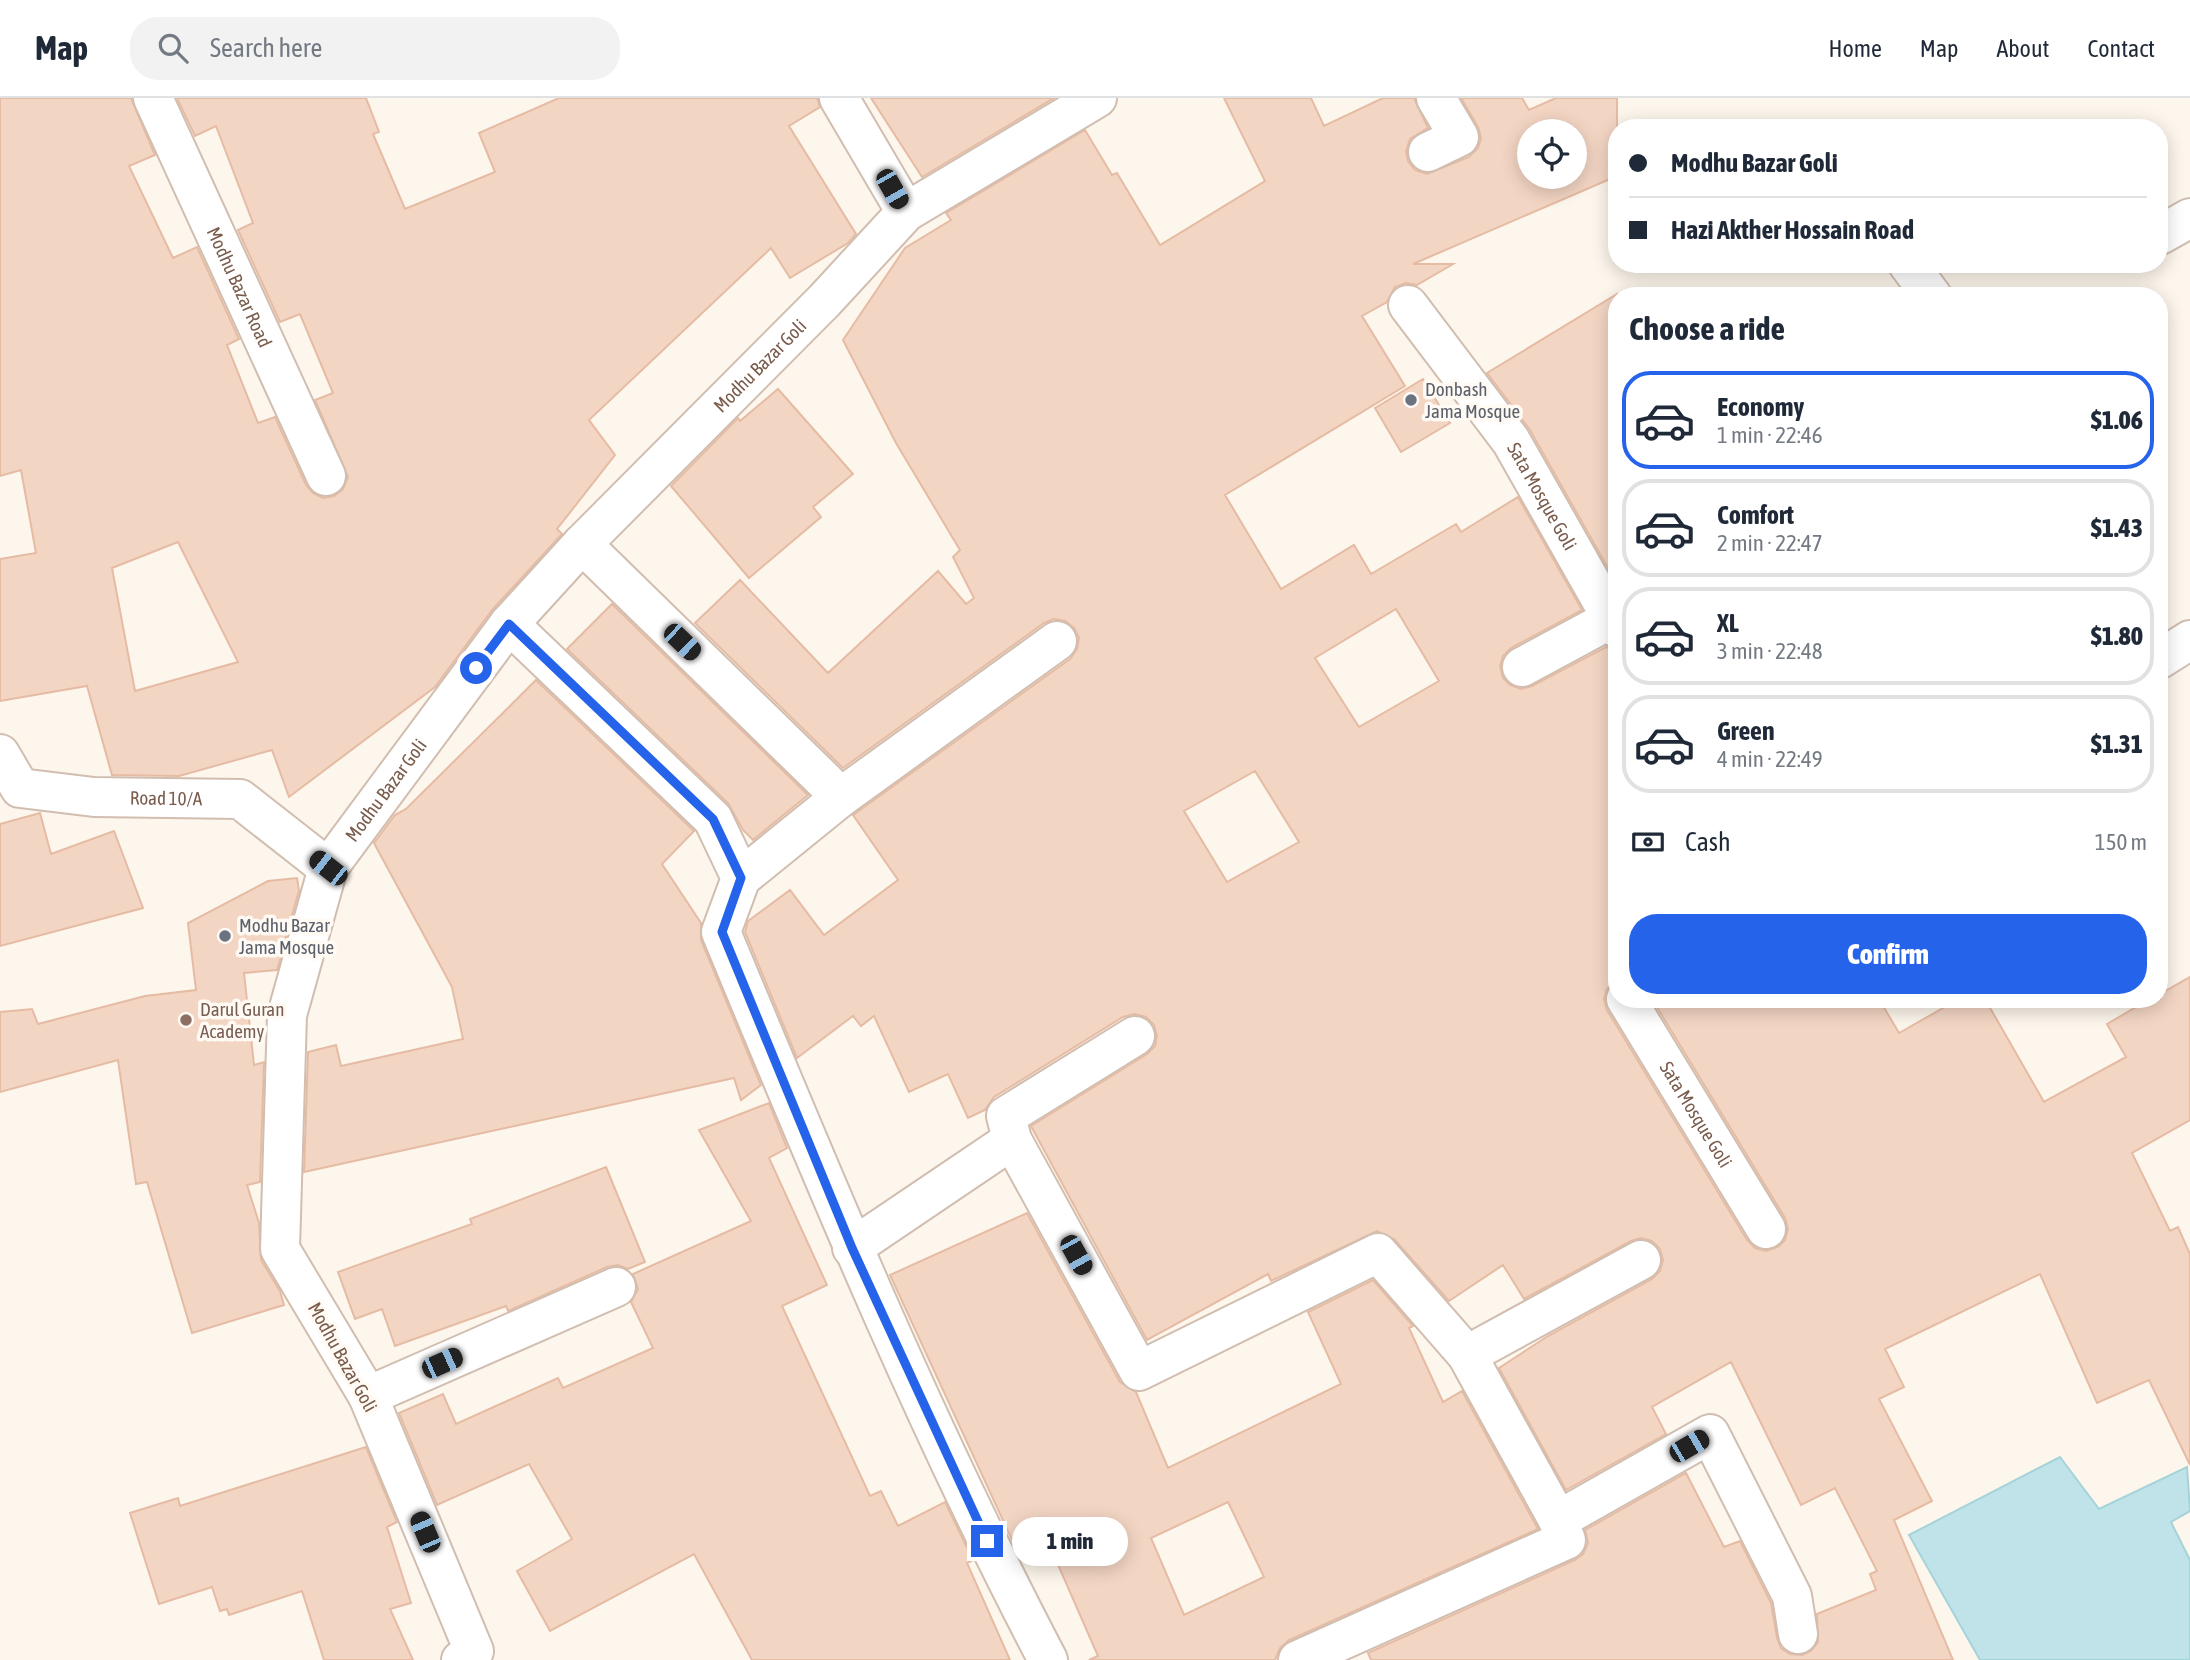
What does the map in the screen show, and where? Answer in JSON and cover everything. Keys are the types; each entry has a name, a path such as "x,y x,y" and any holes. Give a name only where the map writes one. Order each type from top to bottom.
{"street":[{"name":"Modhu Bazar Road","path":"153,98 326,475"},
{"path":"839,98 906,212"},
{"name":"Modhu Bazar Goli","path":"461,1660 474,1651 368,1396 280,1250 287,1015 328,868 509,624 582,544 825,300 906,212 1097,98"},
{"path":"1428,152 1459,138 1436,98"},
{"path":"2168,230 2190,218"},
{"name":"Sata Mosque Goli","path":"1408,305 1511,441 1608,612"},
{"path":"582,544 841,797"},
{"path":"509,624 713,819 741,878"},
{"path":"1522,667 1608,626"},
{"path":"1048,1660 999,1566 852,1248 722,932 741,878 841,797 1057,641"},
{"name":"Road 10/A","path":"0,754 20,788 94,797 240,799 328,868"},
{"name":"Sata Mosque Goli","path":"1631,1008 1766,1229"},
{"path":"1135,1036 1006,1116 1012,1140 1139,1371 1378,1253 1467,1355 1559,1520 1566,1540 1348,1649 1298,1660"},
{"path":"852,1248 1012,1140"},
{"path":"1467,1355 1641,1260"},
{"path":"368,1396 616,1287"},
{"path":"1559,1520 1710,1434 1792,1596 1798,1634"}],"water":[{"path":"2060,1457 2099,1509 2187,1467 2190,1511 2171,1522 2190,1560 2190,1660 1980,1660 1909,1535"}],"building":[{"path":"0,98 131,98 155,155 129,166 173,258 197,247 239,339 227,345 258,423 275,417 306,485 313,493 323,498 334,496 343,489 348,477 315,400 333,393 300,314 280,322 238,230 253,223 216,126 195,136 177,98 366,98 379,132 373,134 405,209 495,172 479,133 559,98 817,98 820,107 789,126 856,234 848,243 790,278 771,248 589,420 615,455 557,529 562,534 493,609 435,687 289,797 272,750 179,776 112,775 87,686 0,701 0,559 36,553 21,470 0,476","holes":["178,542 238,662 135,691 112,568"]},
{"path":"871,98 1054,98 922,177"},
{"path":"1224,98 1311,98 1324,126 1383,98 1414,98 1428,128 1410,139 1406,151 1408,161 1415,170 1427,174 1469,157 1478,148 1481,138 1478,127 1461,98 1522,98 1529,110 1556,98 1617,98 1617,119 1608,119 1608,180 1587,189 1587,119 1517,119 1517,189 1587,189 1413,264 1453,264 1417,285 1406,283 1395,287 1387,302 1362,316 1405,386 1225,495 1281,589 1354,545 1371,574 1456,524 1461,532 1518,497 1582,610 1511,648 1503,656 1500,666 1503,678 1510,685 1521,689 1532,686 1608,648 1608,988 1604,999 1607,1010 1747,1240 1755,1248 1766,1251 1778,1247 1785,1240 1788,1229 1785,1218 1657,1008 1884,1008 1899,1033 1943,1008 1990,1008 2044,1102 2126,1057 2107,1024 2135,1008 2168,1008 2168,989 2190,977 2190,1120 2132,1153 2170,1231 2178,1227 2190,1254 2190,1465 2149,1380 2097,1403 2040,1274 1885,1349 1904,1387 1879,1399 1932,1501 1894,1520 1953,1660 1371,1660 1368,1653 1575,1560 1583,1554 1588,1543 1585,1530 1686,1473 1724,1547 1740,1541 1771,1603 1781,1648 1790,1654 1802,1655 1811,1651 1818,1642 1817,1614 1876,1590 1870,1574 1877,1571 1835,1488 1801,1505 1731,1362 1652,1407 1666,1434 1566,1490 1499,1368 1548,1336 1652,1279 1660,1271 1663,1260 1660,1249 1652,1241 1641,1238 1631,1241 1524,1299 1503,1265 1449,1301 1394,1239 1377,1231 1271,1281 1268,1274 1147,1340 1031,1126 1147,1054 1155,1046 1157,1036 1154,1025 1146,1017 1135,1014 1123,1017 994,1097 985,1110 968,1118 948,1074 909,1092 874,1016 861,1026 853,1016 797,1058 745,932 748,921 790,890 824,935 898,880 853,815 1070,659 1077,649 1079,638 1074,628 1065,621 1054,619 1044,623 843,768 695,623 740,580 828,673 938,571 966,604 974,598 953,557 960,550 896,443 843,340 905,248 951,220 946,213 1085,130 1112,175 1117,173 1160,245 1265,181","holes":["1396,609 1439,681 1359,727 1315,658","1255,771 1299,842 1227,882 1184,811"]},
{"path":"1608,299 1608,568 1530,430 1487,373"},
{"path":"1423,379 1450,423 1401,452 1375,408"},
{"path":"778,389 853,474 813,507 821,517 749,578 671,486 738,418 740,421"},
{"path":"612,604 808,795 753,840 743,830 728,803 567,649"},
{"path":"536,680 694,831 662,864 701,923 701,940 761,1085 741,1100 734,1078 304,1172 308,1052 336,1045 341,1066 463,1039 452,987 374,843 395,815 406,809"},
{"path":"40,813 51,854 114,831 143,908 0,946 0,824"},
{"path":"297,878 299,891 285,940 281,939 283,950 277,970 244,973 254,1065 264,1062 260,1182 247,1185 259,1223 261,1260 280,1291 284,1305 192,1333 147,1182 136,1184 118,1060 0,1092 0,1012 32,1009 38,1024 145,996 196,990 188,923 268,881"},
{"path":"769,1103 787,1148 769,1158 827,1285 782,1306 870,1496 881,1491 898,1526 945,1502 973,1560 967,1563 1010,1660 752,1660 694,1554 550,1631 517,1571 572,1539 529,1464 437,1505 399,1413 443,1394 456,1424 558,1378 563,1388 653,1348 631,1302 638,1289 633,1274 751,1221 699,1130"},
{"path":"606,1167 645,1262 628,1269 618,1265 607,1267 508,1311 506,1306 395,1346 382,1309 355,1319 338,1272 472,1224 470,1219"},
{"path":"1027,1213 1120,1382 1136,1392 1168,1468 1341,1384 1308,1312 1373,1280 1413,1326 1409,1328 1443,1402 1462,1391 1538,1529 1289,1640 1280,1648 1275,1660 1089,1660 1098,1656 1042,1528 1013,1542 890,1275","holes":["1228,1502 1264,1577 1184,1615 1151,1538"]},
{"path":"366,1447 397,1522 387,1527 411,1603 390,1609 413,1660 324,1660 302,1591 229,1615 227,1609 220,1611 212,1587 159,1604 130,1513 178,1498 180,1506"}],"place":[{"name":"Donbash Jama Mosque","path":"1411,400"},
{"name":"Modhu Bazar Jama Mosque","path":"225,936"},
{"name":"Darul Guran Academy","path":"186,1020"}],"route":[{"path":"476,668 509,624 713,819 741,878 722,932 852,1248 987,1541"}]}
